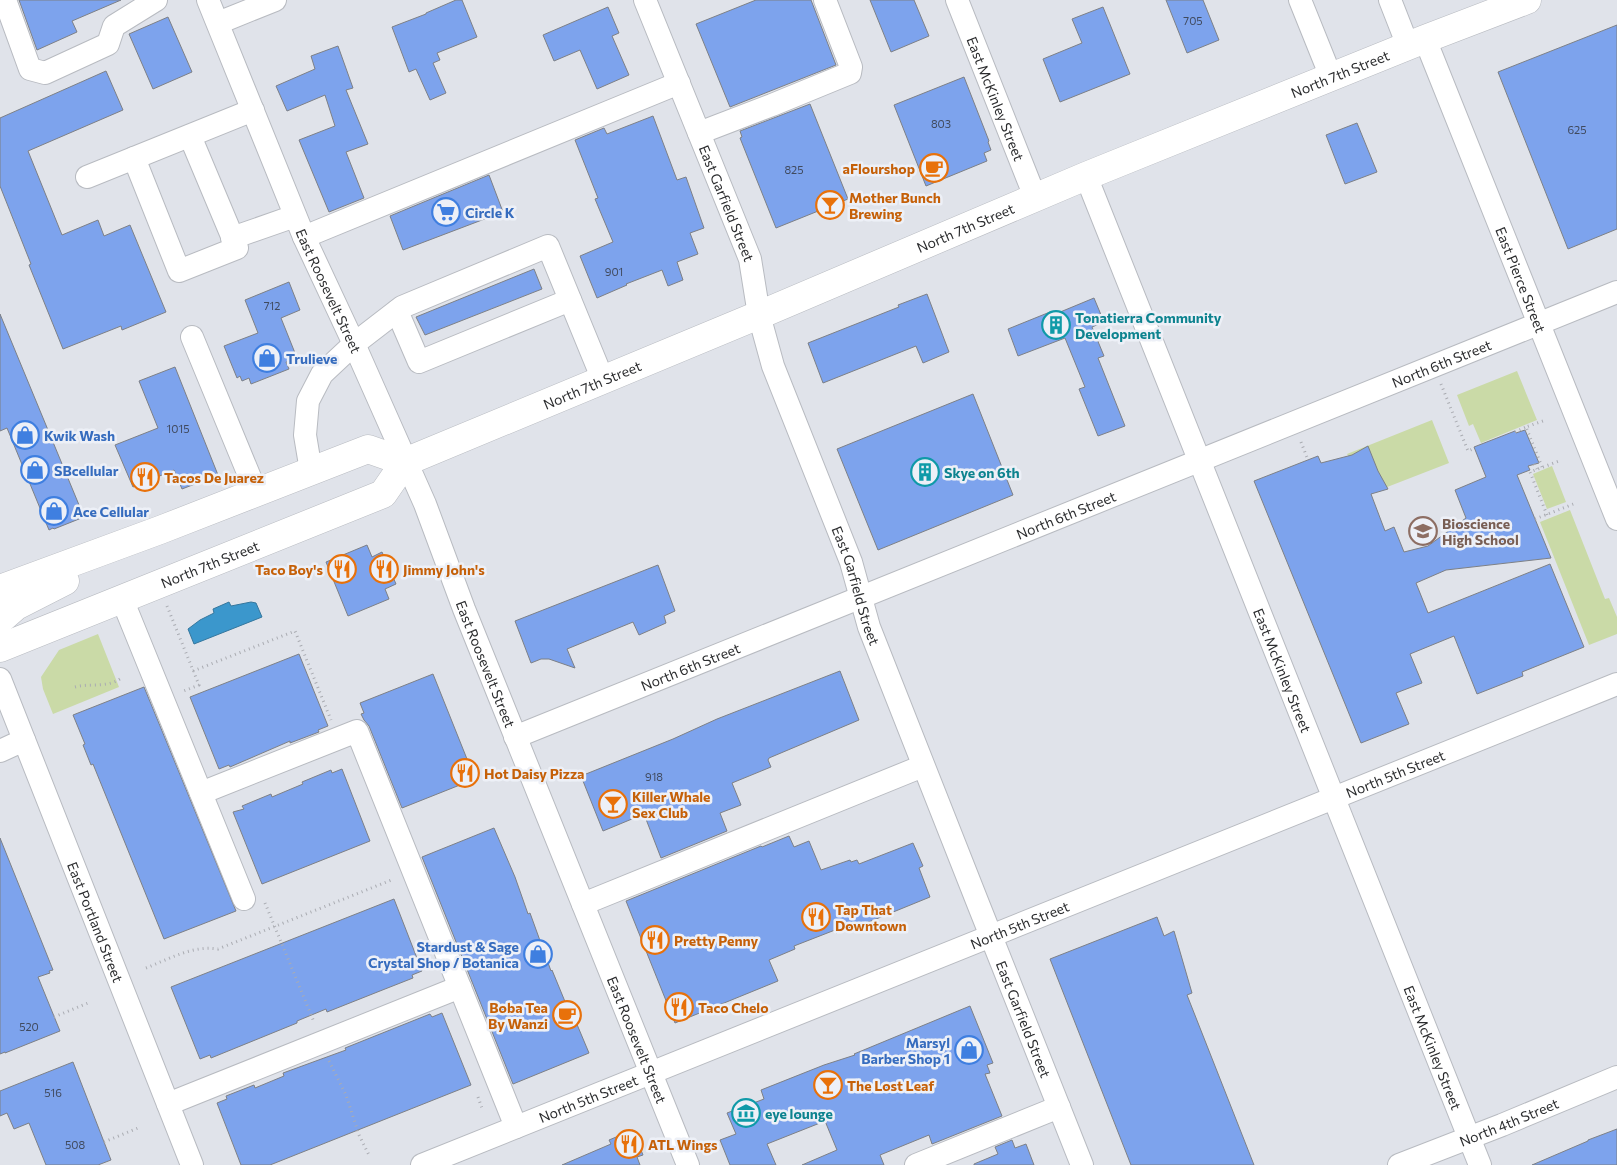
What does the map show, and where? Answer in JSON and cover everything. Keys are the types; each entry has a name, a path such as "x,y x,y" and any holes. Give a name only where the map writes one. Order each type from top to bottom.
{"main road":[{"name":"North 7th Street","path":"0,648 383,494 405,462 759,315 1035,197 1416,42 1488,7 1527,0"},
{"path":"0,589 368,449 405,462"},
{"path":"0,620 16,606 75,576 98,553"}],"street":[{"path":"5,0 30,68 45,73 108,44 114,26 156,0"},
{"name":"East Roosevelt Street","path":"208,0 304,237 425,504 464,609 688,1165"},
{"path":"218,24 275,0"},
{"name":"East Garfield Street","path":"646,0 750,259 759,315 773,366 851,562 864,614 1082,1165"},
{"path":"699,133 772,106 850,73 851,67 825,0"},
{"name":"East McKinley Street","path":"957,0 1035,197"},
{"path":"1300,0 1331,77"},
{"name":"East Pierce Street","path":"1390,0 1416,42 1539,324 1544,341 1617,519"},
{"path":"304,237 679,83"},
{"path":"87,177 252,110"},
{"path":"134,158 179,271 237,248 190,136"},
{"name":"East McKinley Street","path":"1086,176 1480,1165"},
{"path":"232,238 295,216"},
{"path":"313,470 305,435 308,401 322,374 354,344 402,307 548,246 603,380"},
{"name":"North 6th Street","path":"516,737 1617,292"},
{"path":"397,311 419,362 570,300"},
{"path":"192,337 256,492"},
{"path":"122,599 200,793 253,899"},
{"name":"East Portland Street","path":"0,679 192,1165"},
{"name":"North 5th Street","path":"422,1165 1617,684"},
{"path":"200,793 357,731 516,1128"},
{"path":"0,751 24,740"},
{"path":"583,904 924,766"},
{"path":"168,1104 460,987"},
{"name":"North 4th Street","path":"1400,1165 1617,1077"},
{"path":"916,1165 1059,1107"}],"path":[{"path":"1440,382 1468,451 1475,448"},
{"path":"1516,432 1543,421"},
{"path":"1526,428 1542,467"},
{"path":"1300,440 1308,460"},
{"path":"1547,515 1530,472 1559,460"},
{"path":"1534,464 1537,469"},
{"path":"1535,519 1576,503"},
{"path":"166,603 199,685 180,692 184,701"},
{"path":"193,671 296,631 334,727"},
{"path":"75,687 89,684 114,683 120,679"},
{"path":"146,968 191,950 202,948 218,949 397,878"},
{"path":"253,899 274,926 314,1023"},
{"path":"54,1017 88,1003"},
{"path":"326,1054 346,1095 359,1135 370,1157"},
{"path":"104,1142 138,1128"}],"green space":[{"path":"1517,371 1537,420 1481,443 1473,424 1469,426 1457,395"},
{"path":"1432,420 1449,463 1364,496 1352,462 1347,454"},
{"path":"1552,466 1566,502 1547,509 1533,474"},
{"path":"1570,510 1605,599 1609,598 1617,617 1617,634 1589,645 1540,522"},
{"path":"98,634 119,687 53,714 43,689 41,677 59,650"}],"water":[{"path":"229,602 231,606 251,602 256,603 262,617 194,644 188,629 214,613 213,609"}],"building":[{"path":"19,0 121,0 72,21 77,32 37,50"},
{"path":"456,0 462,0 477,37 437,53 440,60 433,63 446,93 430,100 416,69 409,72 392,27"},
{"path":"756,0 811,0 836,65 730,107 696,24"},
{"path":"870,0 914,0 929,36 891,52"},
{"path":"1166,0 1203,0 1219,40 1187,53"},
{"path":"608,7 619,33 612,36 629,75 597,89 580,50 554,61 543,35"},
{"path":"1103,7 1130,74 1060,102 1043,59 1082,43 1072,19"},
{"path":"168,17 192,72 153,89 129,34"},
{"path":"1617,25 1617,229 1568,249 1498,72"},
{"path":"338,46 353,88 346,90 368,144 346,152 364,198 329,212 299,140 335,126 325,95 287,111 276,86 315,69 311,56"},
{"path":"106,71 123,110 28,151 62,235 98,220 104,236 130,225 166,312 122,330 121,326 63,349 0,186 0,118"},
{"path":"964,77 991,150 984,153 987,161 926,186 894,105"},
{"path":"810,104 848,199 776,228 740,138 742,137 740,131"},
{"path":"653,116 677,180 686,177 704,228 690,233 698,254 677,262 683,280 668,286 662,270 597,298 580,256 613,242 595,199 598,198 575,140 604,128 607,134"},
{"path":"1357,123 1377,172 1345,184 1326,135"},
{"name":"Circle K","path":"489,175 503,212 403,250 390,216"},
{"path":"534,269 542,289 425,335 416,317"},
{"path":"289,282 300,310 281,318 295,353 291,354 293,360 286,362 289,369 251,384 249,378 242,381 240,376 237,378 224,346 258,333 245,300"},
{"path":"927,294 949,352 923,363 916,346 823,383 808,343"},
{"path":"1094,298 1104,322 1092,327 1104,356 1098,358 1125,426 1098,436 1079,389 1085,387 1065,338 1018,356 1008,329 1050,312 1053,315"},
{"path":"0,314 84,517 54,529 49,530 7,428 0,431"},
{"path":"175,367 218,475 182,489 174,470 133,487 115,445 158,428 139,381"},
{"name":"Skye on 6th","path":"973,394 1013,495 878,550 837,449"},
{"path":"1525,430 1539,463 1528,466 1530,470 1517,475 1551,558 1446,570 1416,583 1428,613 1550,564 1584,647 1522,672 1523,676 1477,694 1454,636 1410,654 1422,683 1396,693 1409,724 1361,743 1254,481 1318,456 1321,463 1352,455 1368,446 1388,489 1371,494 1385,531 1394,527 1404,552 1428,546 1466,518 1455,490 1486,477 1474,447 1515,431 1516,433"},
{"path":"367,545 372,557 382,552 396,584 385,589 389,599 348,616 326,562"},
{"path":"658,565 675,611 664,616 666,623 639,635 633,622 567,649 575,668 549,659 541,659 531,663 515,621"},
{"path":"299,654 328,726 318,730 319,732 290,743 290,741 230,767 229,765 219,769 190,697"},
{"path":"840,671 859,720 769,758 771,767 732,783 741,805 720,813 727,831 661,858 644,814 603,831 581,776 717,719"},
{"path":"433,674 475,779 402,808 369,726 361,714 364,713 360,703"},
{"path":"144,687 236,911 164,939 93,764 91,765 73,715"},
{"path":"342,769 370,841 262,884 233,812 244,809 242,806 271,794 272,797 331,770 332,773"},
{"path":"494,828 515,877 528,914 530,913 551,971 566,1004 568,1003 589,1053 513,1084 422,857"},
{"path":"789,836 794,847 809,841 821,870 850,860 851,862 857,860 859,864 913,843 923,866 919,868 930,897 854,928 853,926 836,933 835,930 794,946 795,949 769,960 778,981 675,1023 626,901"},
{"path":"0,838 53,970 38,977 60,1031 0,1054"},
{"path":"394,899 422,971 412,975 413,978 327,1012 326,1009 297,1021 297,1023 211,1058 210,1055 200,1059 171,987"},
{"path":"1157,917 1164,936 1174,931 1192,993 1187,995 1254,1165 1131,1165 1050,959"},
{"path":"970,1006 993,1063 987,1065 990,1073 985,1074 1002,1116 932,1144 929,1135 880,1155 884,1165 802,1165 837,1150 825,1121 767,1144 776,1165 730,1165 720,1140 736,1134 727,1113 764,1099 761,1090 855,1055"},
{"path":"442,1013 471,1085 270,1165 241,1165 217,1103 227,1099 226,1096 254,1085 255,1088 284,1076 283,1073 346,1050 345,1048 430,1014 432,1017"},
{"path":"73,1062 111,1160 98,1165 46,1165 29,1123 14,1129 7,1113 0,1116 0,1091"},
{"path":"1617,1129 1617,1165 1532,1165 1588,1140"},
{"path":"633,1130 643,1155 637,1157 640,1165 562,1165 611,1144 609,1140"},
{"path":"1012,1140 1015,1148 1026,1144 1034,1165 974,1165 998,1154 995,1147"}],"place":[{"name":"aFlourshop","path":"934,168"},
{"name":"Mother Bunch Brewing","path":"830,205"},
{"name":"Circle K","path":"446,212"},
{"name":"Tonatierra Community Development","path":"1056,325"},
{"name":"Trulieve","path":"267,358"},
{"name":"Kwik Wash","path":"25,435"},
{"name":"SBcellular","path":"35,470"},
{"name":"Skye on 6th","path":"925,472"},
{"name":"Tacos De Juarez","path":"145,477"},
{"name":"Ace Cellular","path":"54,511"},
{"name":"Bioscience High School","path":"1423,531"},
{"name":"Taco Boy's","path":"342,569"},
{"name":"Jimmy John's","path":"384,569"},
{"name":"Hot Daisy Pizza","path":"465,773"},
{"name":"Killer Whale Sex Club","path":"613,804"},
{"name":"Tap That Downtown","path":"816,917"},
{"name":"Pretty Penny","path":"655,940"},
{"name":"Stardust & Sage Crystal Shop / Botanica","path":"538,954"},
{"name":"Taco Chelo","path":"679,1007"},
{"name":"Boba Tea By Wanzi","path":"567,1015"},
{"name":"Marsyl Barber Shop 1","path":"969,1050"},
{"name":"The Lost Leaf","path":"828,1085"},
{"name":"eye lounge","path":"746,1113"},
{"name":"ATL Wings","path":"629,1144"}]}
